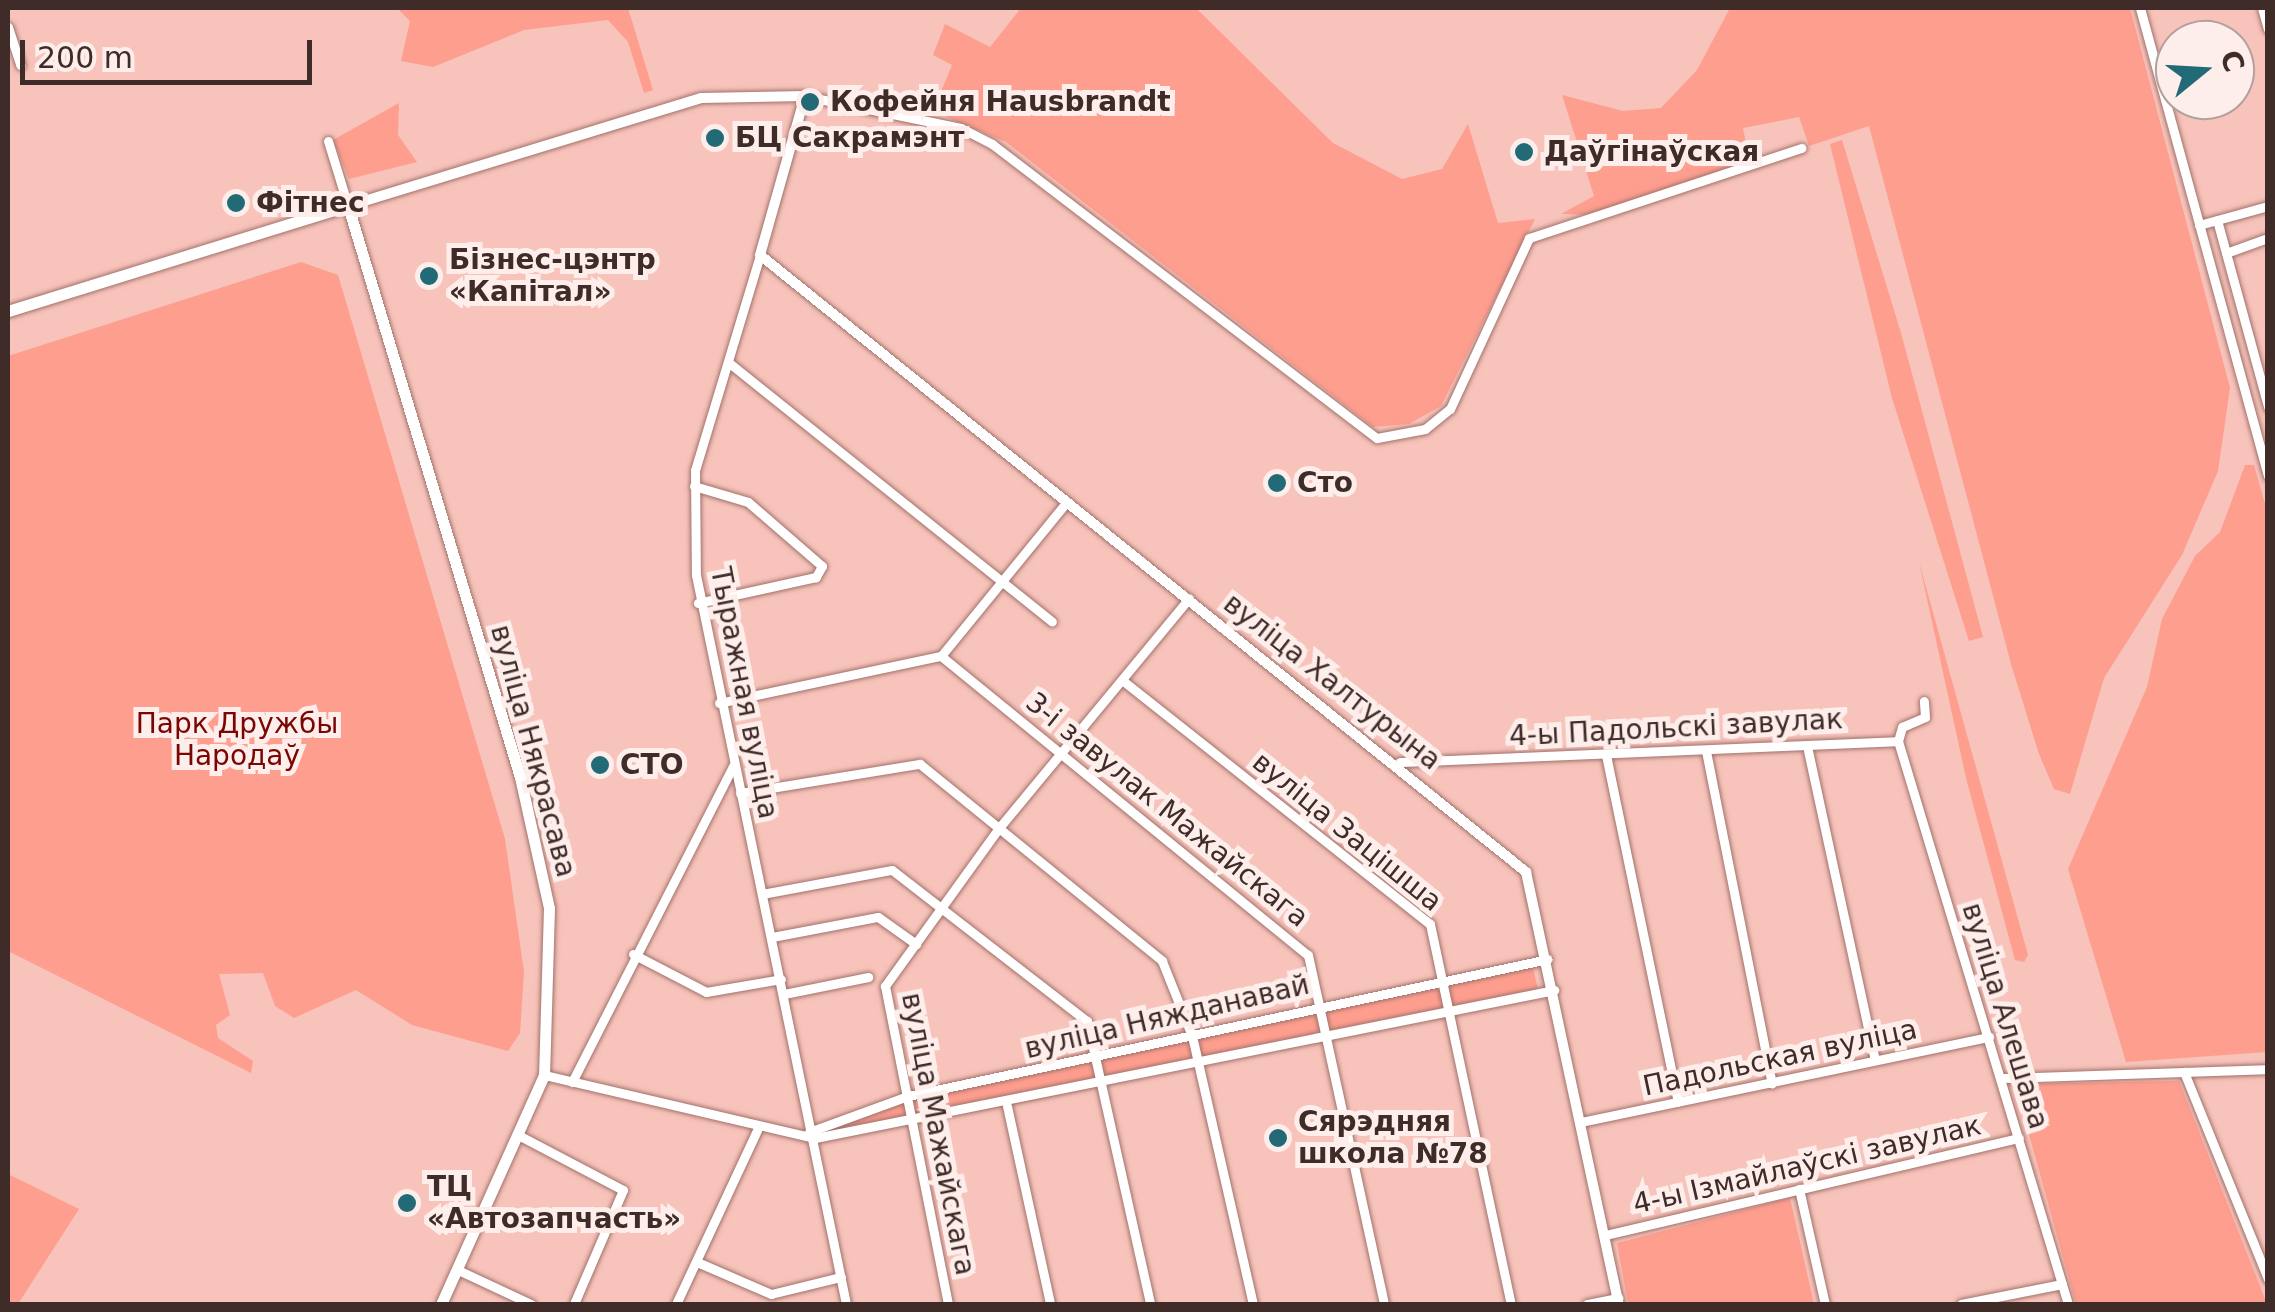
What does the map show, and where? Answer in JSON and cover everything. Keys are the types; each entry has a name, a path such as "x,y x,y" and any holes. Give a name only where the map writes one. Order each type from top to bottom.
{"main road":[{"path":"8,311 348,206"},
{"name":"вуліца Някрасава","path":"348,206 540,857 552,961 544,1075 522,1136 441,1304"}],"street":[{"path":"2140,8 2268,476"},
{"path":"2262,8 2268,29"},
{"path":"8,27 20,65"},
{"path":"328,141 348,206 701,98 805,96 961,128 992,144 1377,438 1424,430 1450,409 1529,238 1802,148"},
{"name":"Тыражная вуліца","path":"805,96 694,486 698,603 814,1134 846,1304"},
{"path":"2199,225 2268,206"},
{"path":"2217,220 2268,407"},
{"path":"2226,253 2268,238"},
{"name":"вуліца Халтурына","path":"760,255 1065,504 1400,762 1518,860 1548,959 1618,1301"},
{"path":"728,362 1052,622"},
{"path":"694,486 748,502 822,566 816,577 698,603"},
{"path":"719,703 941,656 1065,504"},
{"name":"вуліца Мажайскага","path":"948,1304 885,992 999,828 1189,598"},
{"name":"3-і завулак Мажайскага","path":"941,656 1304,949 1321,1006 1384,1304"},
{"name":"вуліца Зацішша","path":"1122,680 1430,924 1452,1011 1511,1304"},
{"path":"1898,740 1902,727 1926,717 1924,701"},
{"name":"4-ы Падольскі завулак","path":"1400,762 1898,740"},
{"name":"вуліца Алешава","path":"1898,740 2068,1304"},
{"path":"1808,746 1876,1060"},
{"path":"1706,750 1772,1084"},
{"path":"1606,755 1678,1102"},
{"path":"740,793 907,760 999,828 1162,961 1192,1036 1253,1304"},
{"path":"572,1082 633,954 734,766"},
{"path":"762,894 882,869 943,908 1087,1021 1150,1304"},
{"path":"772,937 878,917 916,944"},
{"path":"633,954 706,992 781,979"},
{"name":"вуліца Няжданавай","path":"544,1075 757,1130 804,1137 908,1096 1548,959"},
{"path":"784,994 868,977"},
{"name":"вуліца Няжданавай","path":"814,1134 1007,1106 1554,990"},
{"name":"Падольская вуліца","path":"1581,1122 1989,1037"},
{"path":"2002,1078 2268,1069"},
{"path":"2184,1072 2268,1279"},
{"path":"1007,1106 1050,1304"},
{"path":"676,1304 757,1130"},
{"path":"522,1136 623,1190 574,1304"},
{"name":"4-ы Ізмайлаўскі завулак","path":"1605,1235 2019,1138"},
{"path":"1799,1189 1825,1304"},
{"path":"697,1262 770,1294 841,1277"},
{"path":"458,1270 531,1304"},
{"path":"1961,1304 2062,1284"},
{"path":"1587,1304 1618,1301"}],"green space":[{"path":"397,8 628,8 653,90 644,93 628,42 608,20 524,30 433,67 401,61 410,21"},
{"path":"1021,8 1196,8 1333,143 1402,179 1442,169 1468,124 1498,223 1535,219 1441,406 1409,424 1373,427 1006,142 933,111 952,65 933,55 945,24 990,47"},
{"path":"1730,8 2130,8 2155,103 2155,120 2159,120 2230,388 2218,471 2182,555 2104,678 2070,794 2054,789 2011,664 1869,126 1809,146 1799,117 1743,128 1750,164 1600,215 1561,214 1594,196 1562,95 1623,111 1661,108 1697,70"},
{"path":"399,103 398,135 417,162 349,179 333,140"},
{"path":"1842,140 1901,333 1983,637 1969,641 1892,398 1830,144"},
{"name":"Парк Дружбы Народаў","path":"301,262 338,275 505,839 524,972 520,1033 508,1051 412,1025 356,990 294,1018 275,1006 263,973 219,974 230,1015 216,1025 218,1038 253,1061 251,1073 8,951 8,356"},
{"path":"2245,465 2254,465 2268,514 2267,1052 2126,1062 2068,869 2147,687 2162,619 2195,556 2220,532"},
{"path":"1919,562 2028,955 2024,962 2015,960 1966,778"},
{"path":"1532,963 1539,994 1007,1106 820,1138 817,1126 908,1096"},
{"path":"2179,1081 2267,1304 2076,1304 2015,1084"},
{"path":"8,1174 79,1209 18,1304 8,1304"},
{"path":"1790,1198 1814,1304 1628,1304 1617,1243"}],"place":[{"name":"Кофейня Hausbrandt","path":"810,102"},
{"name":"БЦ Сакрамэнт","path":"715,138"},
{"name":"Даўгінаўская","path":"1524,152"},
{"name":"Фітнес","path":"236,203"},
{"name":"Бізнес-цэнтр «Капітал»","path":"429,276"},
{"name":"Сто","path":"1277,483"},
{"name":"СТО","path":"600,765"},
{"name":"Сярэдняя школа №78","path":"1278,1138"},
{"name":"ТЦ «Автозапчасть»","path":"407,1203"}]}
